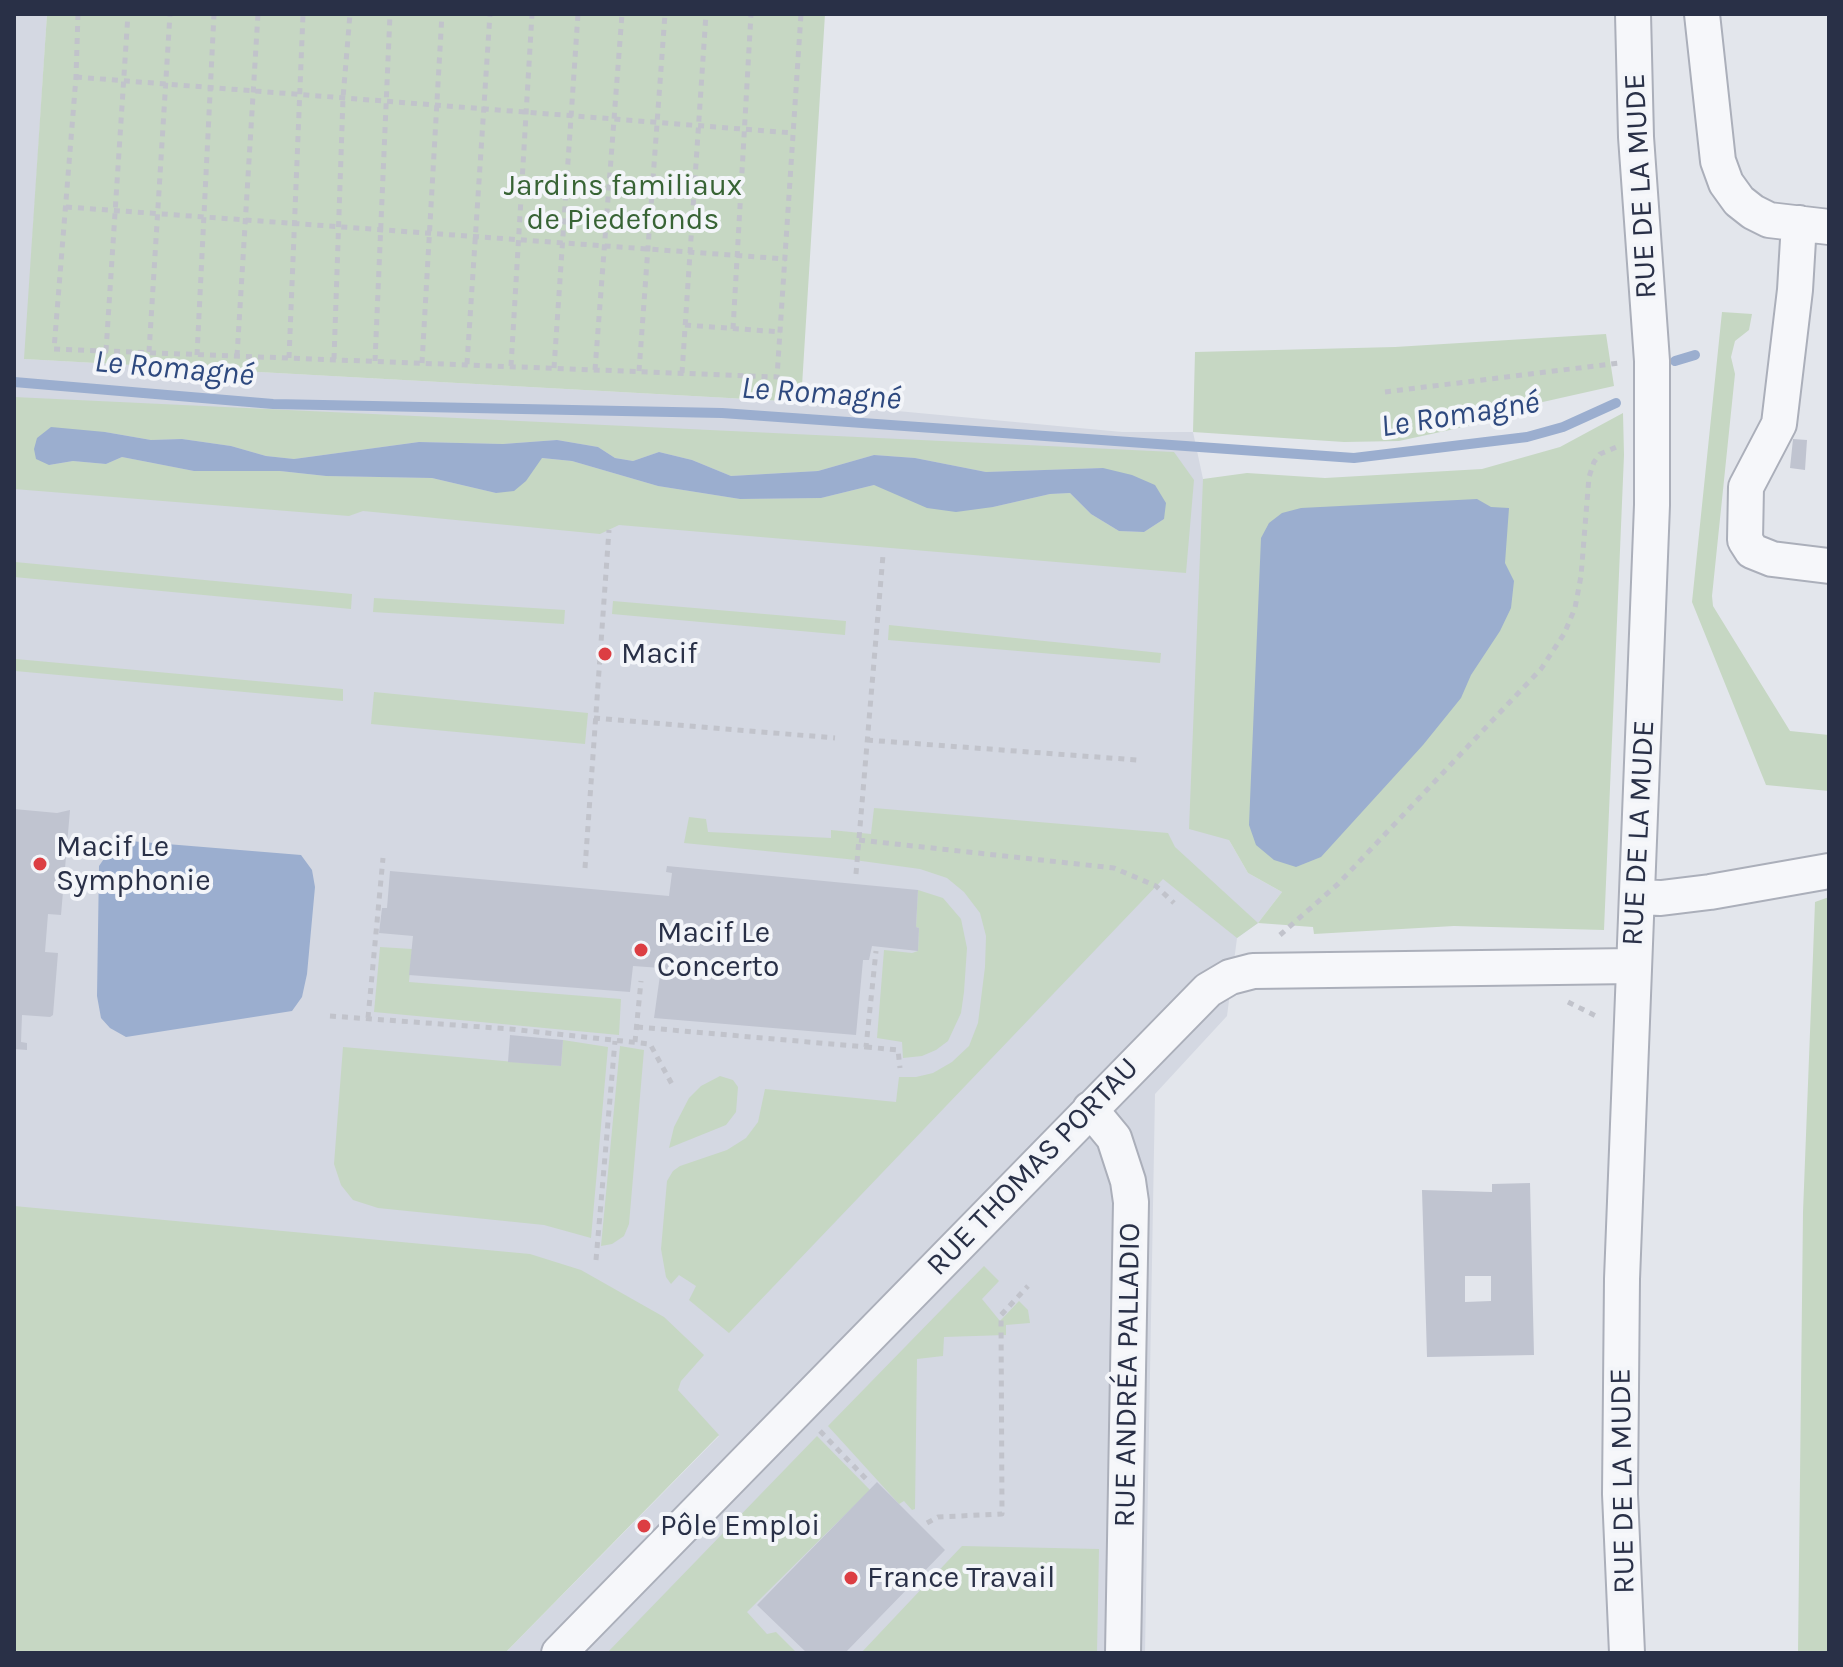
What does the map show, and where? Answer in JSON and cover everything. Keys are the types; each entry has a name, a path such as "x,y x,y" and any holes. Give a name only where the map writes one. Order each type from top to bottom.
{"street":[{"name":"RUE DE LA MUDE","path":"1627,1653 1620,1494 1622,1279 1651,535 1652,437 1652,361 1636,137 1633,14"},
{"path":"1702,14 1718,161 1726,183 1739,201 1769,220 1814,225 1795,290 1779,424 1746,487 1745,540 1752,551 1772,559 1829,566"},
{"path":"1638,897 1661,898 1710,892 1829,871"},
{"name":"RUE THOMAS PORTAU","path":"559,1653 1208,990 1238,974 1274,971 1633,966"},
{"name":"RUE ANDRÉA PALLADIO","path":"1090,1109 1114,1138 1128,1181 1131,1202 1123,1653"}],"path":[{"path":"78,14 76,77 54,349 777,377 801,14"},
{"path":"106,351 128,14"},
{"path":"149,353 170,14"},
{"path":"197,355 214,14"},
{"path":"237,356 258,14"},
{"path":"289,358 303,14"},
{"path":"334,359 343,98 350,14"},
{"path":"375,361 390,14"},
{"path":"422,363 442,14"},
{"path":"467,364 490,14"},
{"path":"511,366 532,14"},
{"path":"554,368 578,14"},
{"path":"595,370 622,14"},
{"path":"639,371 665,14"},
{"path":"682,373 706,14"},
{"path":"733,329 751,14"},
{"path":"76,77 793,133"},
{"path":"66,207 786,259"},
{"path":"685,325 781,332"},
{"path":"1385,392 1610,363 1652,361"},
{"path":"1238,974 1338,884 1541,669 1564,634 1575,608 1581,576 1589,477 1594,462 1609,449 1652,437"},
{"path":"585,868 609,530"},
{"path":"856,874 883,555"},
{"path":"594,718 835,738"},
{"path":"867,740 1137,760"},
{"path":"859,840 1114,868 1156,886 1174,903"},
{"path":"368,1018 383,858"},
{"path":"866,1047 876,951"},
{"path":"635,1042 641,981"},
{"path":"1553,1002 1567,1002 1609,1022 1631,1022"},
{"path":"330,1016 510,1029 650,1044 673,1086"},
{"path":"637,1027 898,1050 900,1068"},
{"path":"596,1260 615,1041"},
{"path":"927,1523 938,1517 1002,1514 1001,1315 1028,1286"},
{"path":"814,1425 870,1483"}],"shaded area":[{"name":"Macif","path":"14,14 47,14 25,359 801,402 1122,432 1193,432 1203,479 1229,840 1248,873 1282,892 1258,923 1237,938 1227,1016 1155,1094 1145,1653 505,1653 719,1436 14,1386"}],"green space":[{"name":"Jardins familiaux de Piedefonds","path":"47,14 825,14 801,402 24,359"},
{"path":"1722,312 1752,314 1749,330 1735,341 1731,357 1735,374 1713,606 1790,731 1829,735 1829,791 1766,785 1692,602"},
{"path":"1606,334 1614,386 1507,410 1468,426 1399,441 1344,442 1193,432 1195,352 1395,347"},
{"path":"14,397 1174,452 1194,480 1186,573 619,525 600,534 363,511 349,516 14,489","holes":["105,432 151,440 182,439 294,459 419,442 503,444 557,440 598,447 615,458 633,461 659,452 692,460 731,476 818,471 874,455 915,458 986,472 1103,468 1164,519 1144,532 1119,531 1091,514 1070,493 1050,494 993,507 874,485 821,498 740,499 658,486 572,461 541,458 525,481 496,493 432,478 326,476 280,471 194,471 122,457 106,464 73,461 49,465"]},
{"path":"1623,413 1624,455 1604,930 1454,926 1314,934 1313,927 1258,923 1282,892 1248,873 1229,840 1189,829 1203,479 1247,473 1325,478 1482,469 1560,447"},
{"path":"15,562 352,594 351,609 14,577"},
{"path":"374,598 565,610 564,624 373,612"},
{"path":"613,601 846,621 845,635 612,614"},
{"path":"889,625 1161,653 1160,663 888,640"},
{"path":"16,659 343,689 343,701 15,671"},
{"path":"374,692 588,713 585,744 371,724"},
{"path":"874,808 1168,833 1175,847 1258,923 1237,938 1163,879 729,1333 689,1300 696,1286 679,1275 671,1284 666,1277 661,1249 667,1181 673,1171 727,1150 746,1138 758,1122 765,1089 896,1102 899,1077 933,1073 952,1062 969,1046 978,1023 985,967 986,936 980,913 964,892 947,878 920,869 847,859 684,843 689,817 706,819 708,832 831,838 831,830 871,834"},
{"path":"918,890 943,898 961,919 967,948 964,992 961,1013 948,1041 922,1056 903,1058 902,1042 877,1038 884,950 918,951"},
{"path":"1829,897 1829,1653 1798,1653 1803,1212 1815,902"},
{"path":"380,947 412,949 409,982 621,999 619,1035 374,1012"},
{"path":"563,1040 608,1047 591,1238 544,1225 378,1208 353,1200 341,1185 334,1164 343,1047 561,1066"},
{"path":"620,1046 644,1050 629,1224 624,1236 612,1244 601,1246"},
{"path":"720,1076 733,1080 738,1087 736,1112 726,1125 669,1148 674,1127 689,1098 701,1086"},
{"path":"14,1206 530,1254 581,1270 664,1317 704,1355 681,1381 678,1390 719,1435 505,1653 14,1653"},
{"path":"984,1266 999,1281 982,1299 1000,1321 1019,1301 1028,1310 1030,1323 1006,1325 1006,1335 944,1337 943,1356 917,1359 915,1509 912,1510 904,1501 899,1504 828,1426"},
{"path":"817,1436 870,1490 747,1612 767,1634 776,1632 797,1653 607,1653"},
{"path":"962,1546 1099,1549 1097,1653 861,1653"}],"water":[{"path":"51,427 151,440 182,439 294,459 419,442 503,444 557,440 598,447 615,458 633,461 659,452 692,460 731,476 818,471 874,455 915,458 986,472 1103,468 1155,485 1166,503 1164,519 1144,532 1119,531 1091,514 1070,493 956,512 927,508 874,485 821,498 740,499 658,486 572,461 542,458 526,481 514,491 496,493 432,478 326,476 280,471 194,471 122,457 106,464 73,461 49,465 36,459 34,449 37,438"},
{"path":"1477,499 1491,507 1509,508 1505,563 1514,581 1511,608 1500,631 1471,675 1461,698 1423,745 1321,857 1296,867 1274,860 1256,845 1249,825 1261,538 1269,523 1282,513 1301,508"},
{"path":"130,841 301,855 312,870 315,887 307,974 302,997 292,1011 126,1037 110,1028 101,1018 97,996 99,866 110,850"}],"building":[{"path":"1793,439 1807,440 1805,470 1790,468"},
{"name":"Macif Le Symphonie","path":"14,809 57,813 70,810 61,915 48,914 45,952 58,953 53,1015 22,1015 21,1042 27,1043 27,1050 14,1049"},
{"name":"Macif Le Concerto","path":"667,866 918,890 918,951 872,946 869,960 863,960 856,1035 654,1018 661,968 633,966 630,992 409,975 413,936 379,933 382,908 387,908 390,871 669,896 672,873 666,872"},
{"path":"510,1035 563,1040 561,1066 508,1062"},
{"path":"1530,1183 1534,1355 1427,1357 1422,1190 1492,1192 1492,1184","holes":["1465,1276 1491,1276 1491,1301 1465,1302"]},
{"name":"France Travail","path":"877,1482 945,1550 845,1653 807,1653 757,1605"}],"waterway":[{"name":"Le Romagné","path":"1675,361 1695,355"},
{"name":"Le Romagné","path":"14,382 273,404 722,413 1354,458 1527,437 1563,427 1616,403"}],"place":[{"name":"Macif","path":"605,654"},
{"name":"Macif Le Symphonie","path":"40,864"},
{"name":"Macif Le Concerto","path":"641,950"},
{"name":"Pôle Emploi","path":"644,1526"},
{"name":"France Travail","path":"851,1578"}]}
